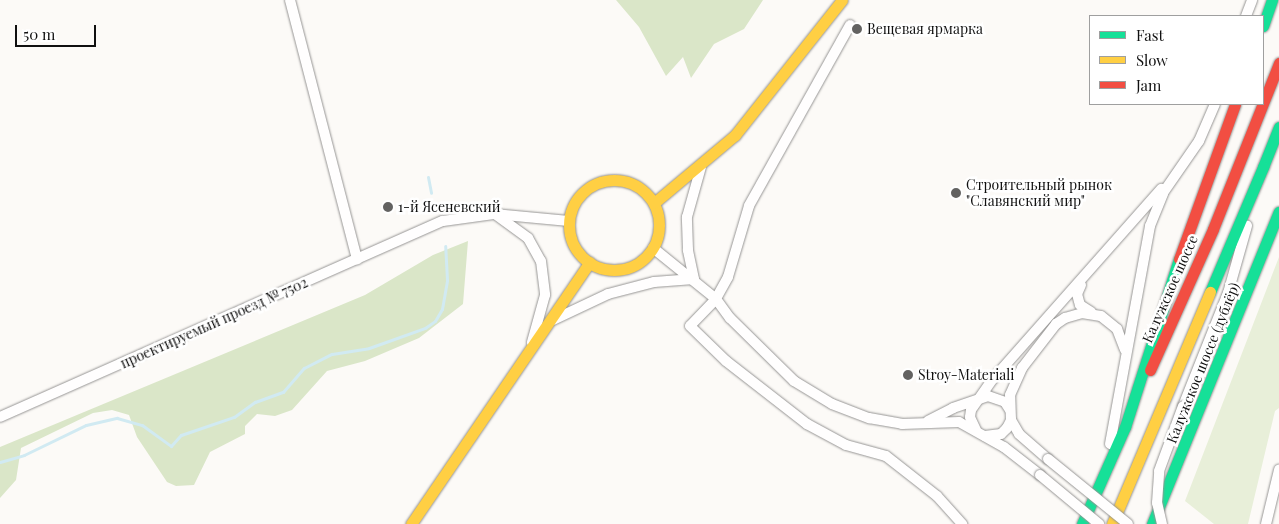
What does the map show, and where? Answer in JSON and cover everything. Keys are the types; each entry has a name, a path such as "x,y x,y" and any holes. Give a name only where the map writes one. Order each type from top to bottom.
{"main road":[{"path":"654,203 701,167 758,110 842,0"},
{"path":"1264,23 1272,0"},
{"name":"Калужское шоссе","path":"1264,101 1279,63"},
{"path":"1125,427 1172,277 1235,105"},
{"name":"Калужское шоссе","path":"1082,524 1213,229 1262,105"},
{"path":"1112,524 1279,127"},
{"path":"609,180 635,184 654,203 660,226 653,248 641,261 624,269 607,269 590,262 574,244 569,221 579,197 592,185 609,180"},
{"name":"Калужское шоссе (дублёр)","path":"1152,524 1239,318 1279,212"},
{"path":"411,524 590,262"}],"street":[{"path":"290,0 357,259"},
{"path":"1246,15 1252,0"},
{"path":"850,25 749,206 728,277 716,300 690,326 726,361 807,424 846,445 886,456 937,496 962,524"},
{"path":"1105,471 1150,226 1163,193 1199,141 1215,105"},
{"path":"694,279 688,250 687,217 701,167"},
{"path":"1162,524 1157,503 1158,471 1228,293 1263,167"},
{"path":"980,433 970,418 980,399 1008,362 1178,171"},
{"path":"494,214 528,238 541,261 545,295 530,348"},
{"name":"проектируемый проезд № 7502","path":"0,417 427,227 456,217 494,214 569,221"},
{"path":"653,248 694,279 716,300 730,318 794,381 832,404 869,418 922,424 959,422 980,433 1040,476 1099,524"},
{"path":"1085,277 1078,300 1083,309 1094,313 1117,330 1126,359"},
{"path":"548,322 580,304 608,294 654,282 694,279"},
{"path":"980,433 1001,434 1010,415 1013,385 1022,368 1056,324 1075,314 1094,313"},
{"path":"922,424 980,399 998,397 1010,415 1019,434 1128,524"},
{"path":"1266,524 1279,470"}],"green space":[{"path":"616,0 763,0 744,29 714,44 691,78 683,57 666,76 639,27"},
{"path":"468,241 463,304 419,338 365,361 327,371 292,410 275,416 257,414 245,426 245,434 210,452 194,485 176,486 167,482 137,437 129,415 112,410 93,413 21,448 16,480 0,498 0,447 365,295 433,255"},
{"path":"1279,257 1279,408 1275,411 1248,524 1214,524 1185,501"}],"waterway":[{"path":"428,177 431,193"},
{"path":"0,462 24,455 86,425 117,418 142,425 171,446 181,435 234,417 255,402 283,392 304,368 332,354 369,348 425,328 435,321 442,309 447,280 445,246"}],"traffic: fast":[{"path":"1264,23 1272,0"},
{"path":"1263,167 1279,127"},
{"path":"1210,292 1263,167"},
{"path":"1152,524 1279,212"},
{"path":"1082,524 1125,427 1179,259"}],"traffic: slow":[{"path":"654,203 735,135 842,0"},
{"path":"614,180 631,183 646,193 656,208 659,225 656,242 646,257 631,267 614,270 597,267 582,257 572,242 569,225 572,208 582,193 597,183 614,180"},
{"path":"411,524 590,262"},
{"path":"1112,524 1210,292"}],"traffic: jam":[{"path":"1264,101 1279,63"},
{"path":"1179,259 1235,105"},
{"path":"1150,370 1213,229 1262,105"}],"place":[{"name":"Вещевая ярмарка","path":"857,29"},
{"name":"Строительный рынок \"Славянский мир\"","path":"956,193"},
{"name":"1-й Ясеневский","path":"388,207"},
{"name":"Stroy-Materiali","path":"908,375"}]}
